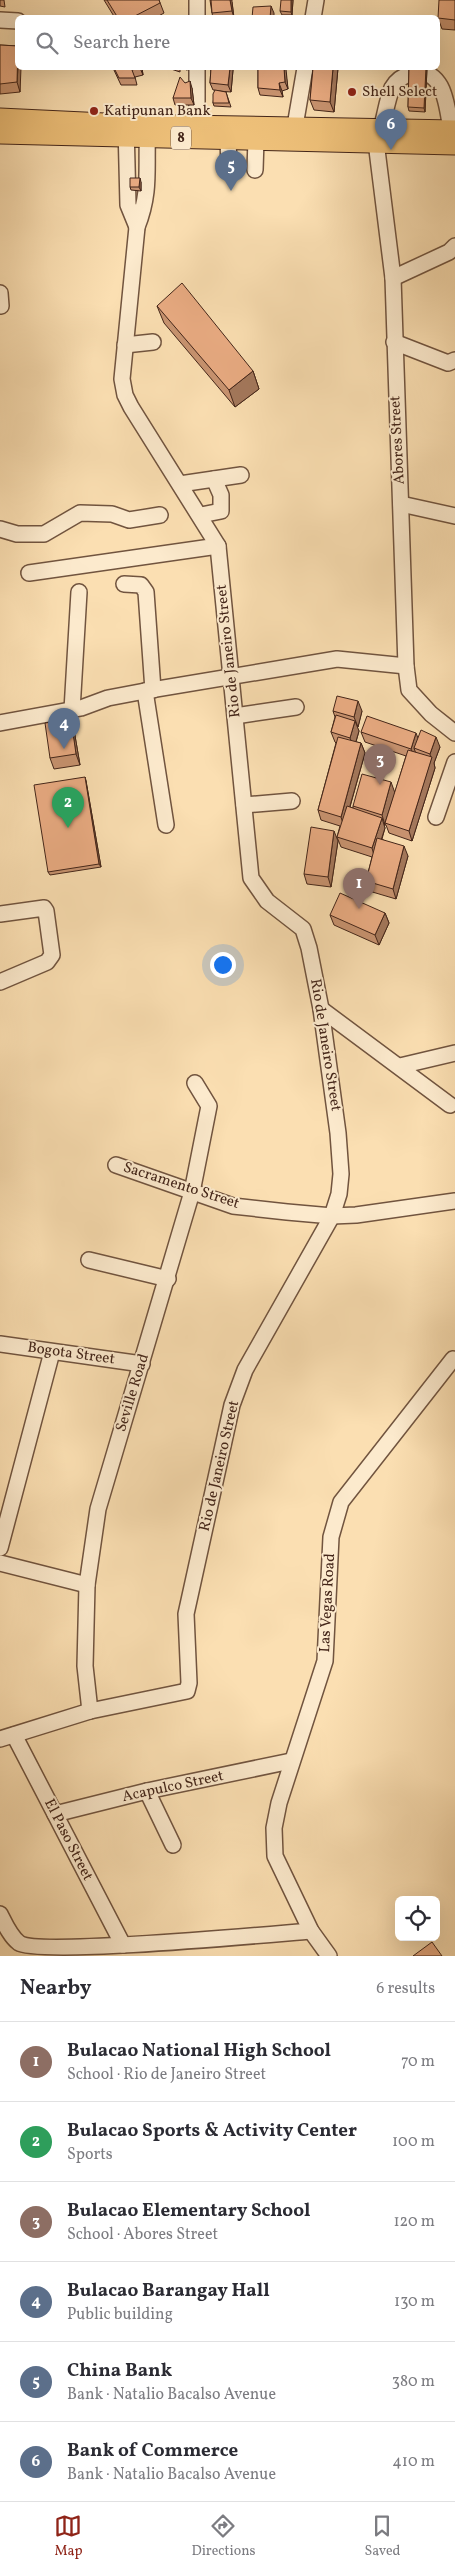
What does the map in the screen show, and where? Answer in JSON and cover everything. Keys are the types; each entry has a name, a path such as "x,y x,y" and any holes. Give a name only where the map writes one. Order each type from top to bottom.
{"main road":[{"name":"8","path":"0,118 228,139 378,133"},
{"name":"8","path":"148,131 198,124 295,126 378,133 454,135"},
{"name":"8","path":"0,134 126,130"}],"street":[{"path":"197,0 197,15"},
{"path":"314,15 316,0"},
{"path":"0,20 15,21"},
{"path":"197,70 198,124"},
{"path":"295,126 305,70"},
{"path":"378,133 392,88 396,82 407,75 420,73 433,78 443,88 454,135"},
{"name":"Rio de Janeiro Street","path":"126,130 128,206 137,227"},
{"name":"Rio de Janeiro Street","path":"7,1737 90,1711 187,1691 189,1683 186,1614 232,1405 245,1370 332,1216 339,1194 341,1174 321,1009 309,948 303,929 267,901 251,878 218,546 125,396 122,379 137,227 146,206 148,185 148,131"},
{"name":"Abores Street","path":"378,133 393,278 406,666 409,690 431,714 455,733"},
{"path":"228,139 229,168"},
{"path":"255,170 256,139"},
{"path":"393,278 449,252 455,246"},
{"path":"125,346 153,342"},
{"path":"394,342 448,363 455,360"},
{"path":"180,484 241,475"},
{"path":"201,516 221,511 221,495 214,479"},
{"path":"401,504 455,516"},
{"path":"0,529 17,534 44,534 80,513 112,514 129,520 143,520 160,515"},
{"path":"28,573 218,546"},
{"path":"124,584 141,585 146,592 149,691 166,825"},
{"path":"72,710 79,592"},
{"path":"0,723 72,710 108,698 337,659 406,666"},
{"path":"235,716 296,707"},
{"path":"436,817 455,762"},
{"path":"244,805 292,801"},
{"path":"0,914 44,908 52,955 47,962 0,982"},
{"path":"321,1009 450,1105"},
{"path":"400,1066 455,1053"},
{"name":"Seville Road","path":"90,1711 85,1666 87,1585 98,1509 168,1279 192,1192 209,1106 195,1082"},
{"name":"Sacramento Street","path":"116,1165 234,1206 332,1216 455,1201"},
{"path":"89,1260 168,1279"},
{"name":"Bogota Street","path":"0,1344 142,1364"},
{"path":"0,1548 52,1352"},
{"name":"Las Vegas Road","path":"329,1956 311,1931 274,1850 277,1811 291,1761 325,1661 331,1537 340,1502 453,1359"},
{"path":"0,1563 87,1585"},
{"name":"El Paso Street","path":"7,1737 55,1814 122,1945"},
{"name":"Acapulco Street","path":"55,1814 291,1761"},
{"path":"147,1792 174,1846"},
{"path":"0,1914 7,1928 20,1943 37,1947 122,1945 311,1931"}],"building":[{"path":"107,0 159,0 160,3 137,15 116,15"},
{"path":"211,0 230,0 232,11 212,13"},
{"path":"281,0 291,0 291,12 280,11"},
{"path":"439,0 455,0 455,20 440,18 440,15 438,15"},
{"path":"271,6 270,15 252,15 253,7"},
{"path":"0,45 15,46 17,82 0,84"},
{"path":"115,70 132,70 135,78 119,78"},
{"path":"211,70 230,70 228,85 210,83"},
{"path":"258,70 284,70 285,82 279,83 280,90 258,88"},
{"path":"313,70 333,70 330,102 310,100"},
{"path":"409,70 426,70 424,108 408,107"},
{"path":"180,77 185,83 190,81 191,98 173,98"},
{"path":"215,90 226,92 229,103 213,103"},
{"path":"130,178 140,178 139,187 130,187"},
{"path":"182,283 253,371 229,390 157,306"},
{"path":"337,696 358,701 354,717 333,711"},
{"path":"336,715 355,721 350,738 331,732"},
{"path":"367,716 416,733 411,749 361,732"},
{"path":"71,719 76,754 50,758 45,723"},
{"path":"421,730 436,737 430,754 414,748"},
{"path":"338,737 361,743 341,817 318,810"},
{"path":"408,750 432,757 409,831 385,823"},
{"path":"362,774 391,782 382,815 353,806"},
{"path":"85,777 99,864 48,872 34,785"},
{"path":"347,806 382,818 372,848 337,837"},
{"path":"311,827 334,831 328,877 304,874"},
{"path":"377,838 404,846 393,889 366,881"},
{"path":"340,893 385,913 375,935 330,915"},
{"path":"432,1942 442,1956 413,1956"}],"place":[{"name":"Shell Select","path":"352,92"},
{"name":"Katipunan Bank","path":"94,111"},
{"name":"Bank of Commerce","path":"391,150"},
{"name":"China Bank","path":"231,191"},
{"name":"Bulacao Barangay Hall","path":"64,749"},
{"name":"Bulacao Elementary School","path":"380,785"},
{"name":"Bulacao Sports & Activity Center","path":"68,828"},
{"name":"Bulacao National High School","path":"359,909"}]}
